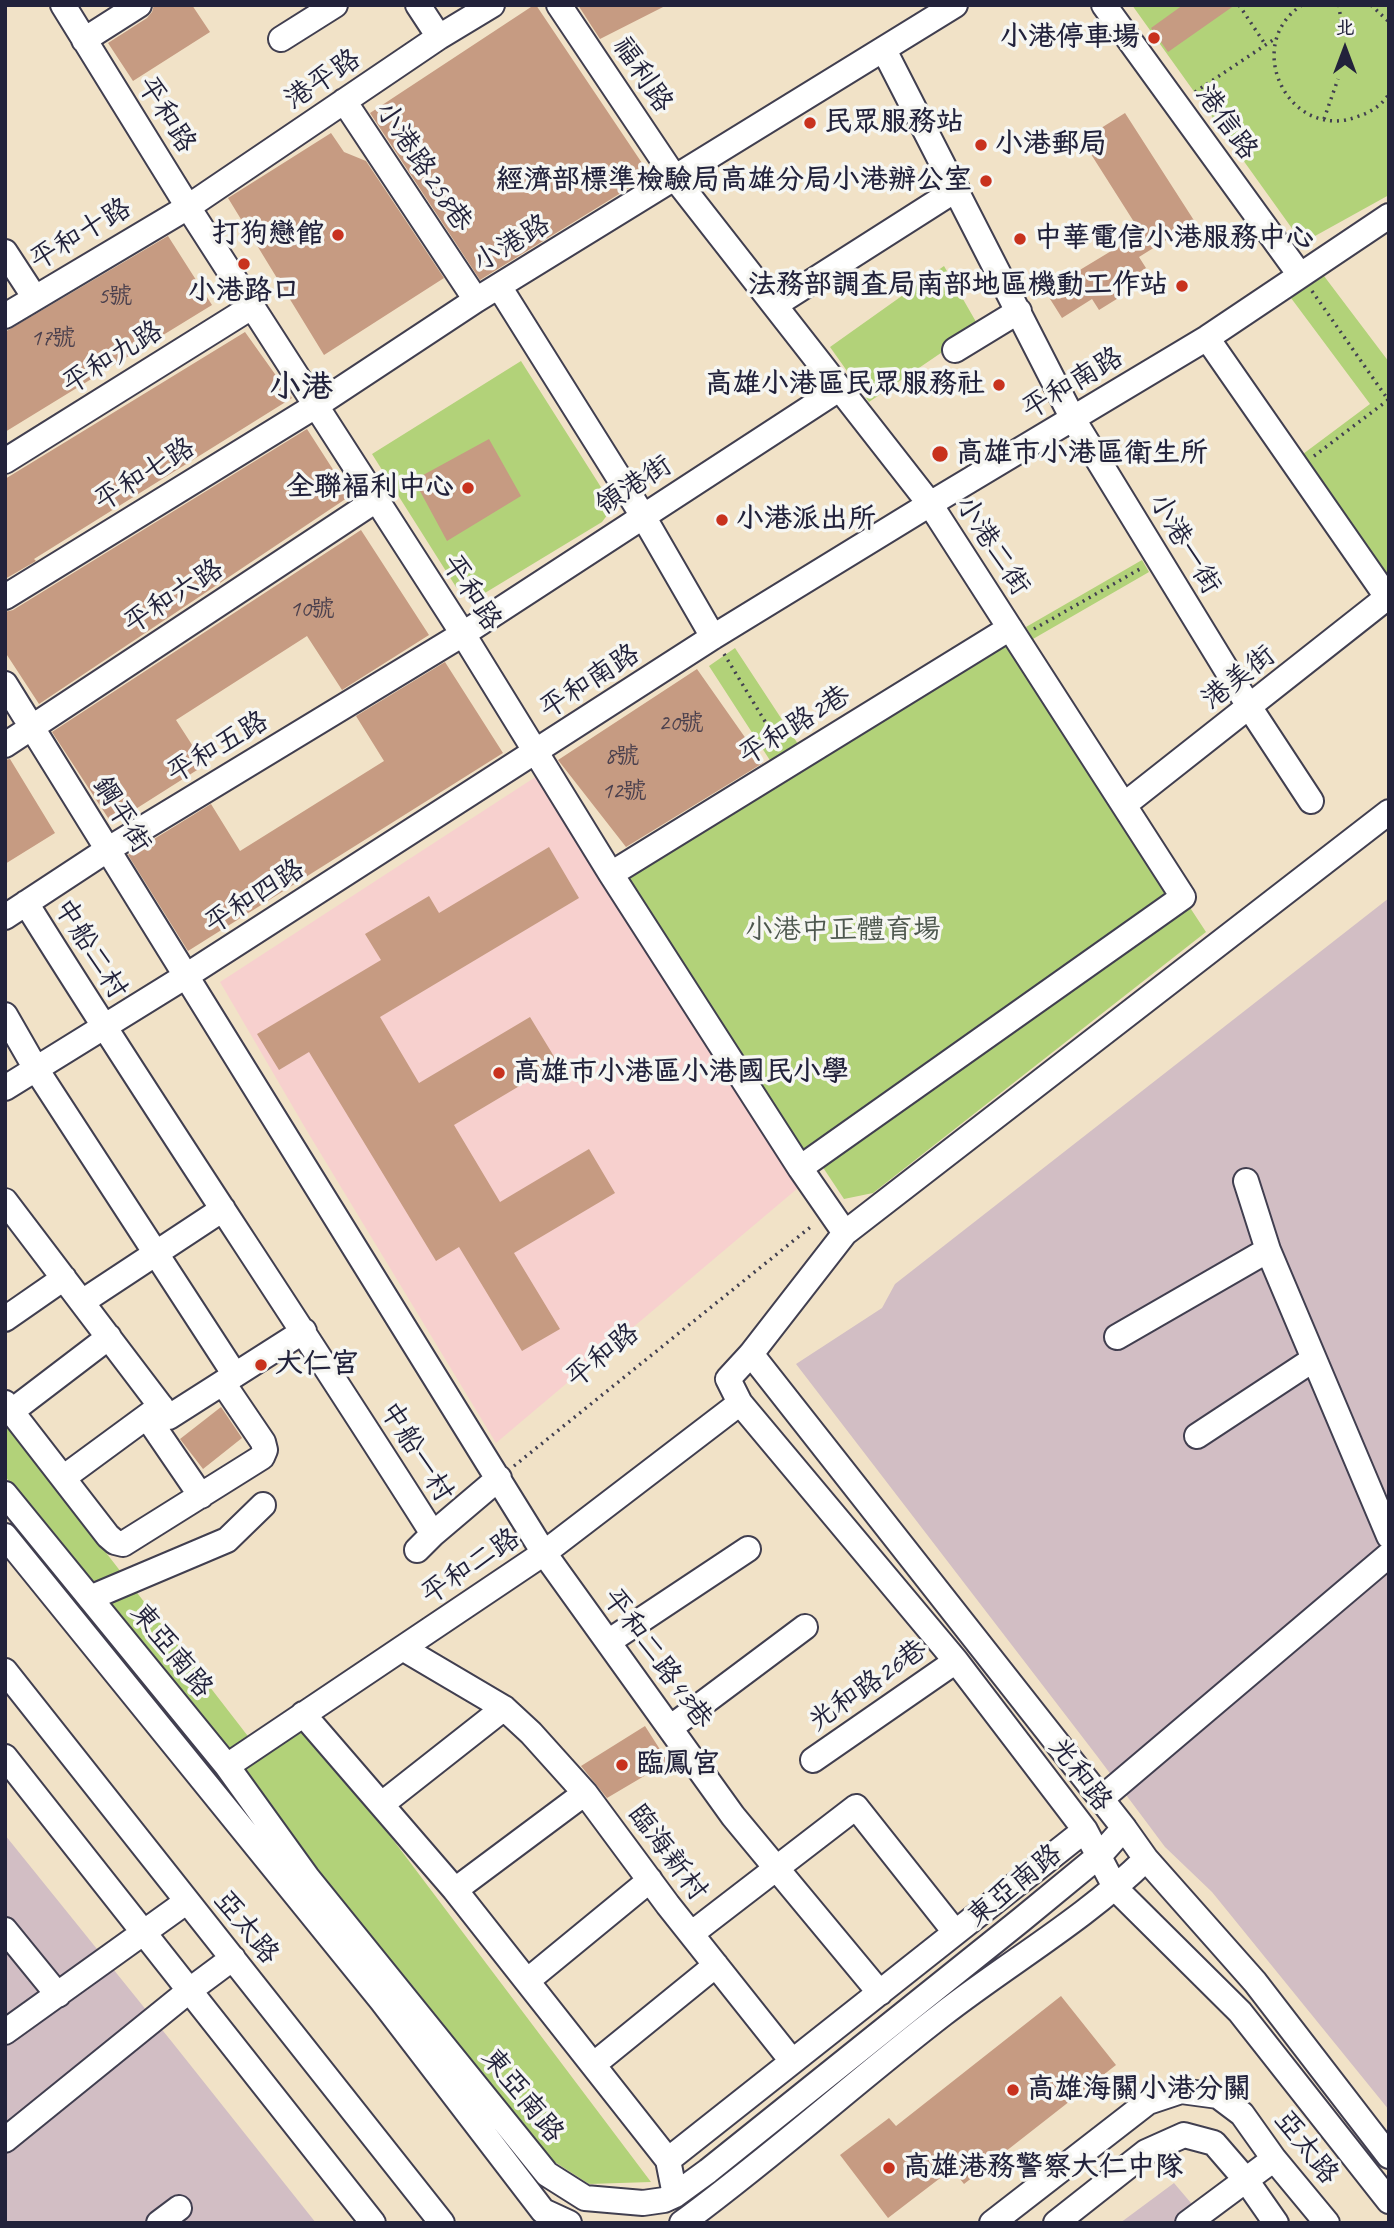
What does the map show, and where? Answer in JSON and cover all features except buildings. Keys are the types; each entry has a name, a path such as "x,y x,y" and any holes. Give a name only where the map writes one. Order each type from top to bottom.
{"street":[{"name":"平和路","path":"63,5 188,206 463,635 611,874 800,1168 845,1233"},
{"path":"84,40 139,5"},
{"path":"281,39 335,5"},
{"path":"418,5 439,37"},
{"name":"港平路","path":"188,206 439,37 492,5"},
{"name":"福利路","path":"559,5 676,178"},
{"name":"小港路","path":"317,405 476,300 955,5"},
{"name":"港信路","path":"1104,5 1300,275"},
{"name":"小港一街","path":"884,50 1073,419 1250,708 1311,801"},
{"name":"小港路258巷","path":"344,102 476,300"},
{"name":"小港二街","path":"676,178 930,504 1183,897 800,1168"},
{"path":"775,305 957,189"},
{"name":"平和十路","path":"5,316 188,206"},
{"name":"平和南路","path":"536,753 713,637 1208,338 1389,216"},
{"path":"5,252 35,298"},
{"path":"499,288 643,516 713,637"},
{"name":"平和九路","path":"5,461 253,306"},
{"path":"955,350 1019,311"},
{"path":"1208,338 1388,597"},
{"name":"領港街","path":"463,635 839,389"},
{"name":"平和七路","path":"5,597 317,405"},
{"name":"平和六路","path":"5,744 376,500"},
{"name":"港美街","path":"1125,805 1388,597"},
{"name":"平和路2巷","path":"611,874 790,763 1014,634"},
{"name":"平和五路","path":"16,910 107,850 463,635"},
{"name":"鋼平街","path":"5,684 499,1478"},
{"name":"平和四路","path":"5,1087 186,976 536,753"},
{"path":"751,1354 845,1233 1389,812"},
{"name":"中船二村","path":"16,910 103,1027"},
{"path":"5,1015 36,1069 157,1252 229,1379 265,1450 262,1457 123,1544 108,1536 8,1407 109,1337"},
{"name":"中船一村","path":"103,1027 304,1331 425,1542 499,1478"},
{"path":"1246,1181 1268,1250 1389,1536"},
{"path":"82,1302 223,1209"},
{"path":"8,1210 109,1337 201,1496"},
{"path":"1117,1337 1268,1250"},
{"path":"5,1319 64,1278"},
{"path":"154,1412 169,1417 304,1331"},
{"name":"光和路","path":"1389,2157 1255,1982 1146,1859 751,1354 728,1379 740,1403 956,1661 1085,1830 1116,1889 1240,2012 1389,2201"},
{"path":"1197,1436 1314,1359"},
{"name":"平和二路","path":"226,1766 544,1553 740,1403"},
{"path":"63,1478 154,1412"},
{"name":"平和二路43巷","path":"499,1478 544,1553 733,1816 880,1993"},
{"name":"東亞南路","path":"5,1494 226,1766 307,1877 547,2174 585,2198 643,2203 664,2200 675,2195 1100,1855 1124,1828"},
{"path":"90,1598 226,1540 262,1505"},
{"name":"東亞南路","path":"5,1535 382,2001 543,2211 569,2223"},
{"path":"608,1642 748,1549"},
{"path":"1101,1799 1389,1555"},
{"path":"670,1728 805,1627"},
{"name":"臨海新村","path":"404,1648 504,1708 531,1733 585,1793 691,1934 792,2061"},
{"name":"光和路26巷","path":"813,1760 956,1661"},
{"name":"亞太路","path":"5,1671 442,2223"},
{"path":"382,1804 504,1708"},
{"path":"303,1714 455,1890 668,2160 675,2195"},
{"path":"5,1757 373,2223"},
{"path":"455,1890 585,1793"},
{"name":"臨海新村","path":"691,1934 856,1807 955,1932"},
{"path":"668,2160 1085,1830"},
{"path":"682,2223 944,2013 1116,1889 1146,1859"},
{"path":"527,1981 650,1880"},
{"path":"5,2032 186,1902"},
{"path":"5,1930 58,1995"},
{"path":"5,2140 233,1958"},
{"path":"593,2065 716,1965"},
{"name":"亞太路","path":"992,2223 1148,2102 1181,2091 1218,2096 1242,2114 1274,2159 1327,2223"},
{"path":"1056,2223 1146,2152 1184,2135 1214,2143 1246,2180 1276,2223"},
{"path":"1188,2223 1274,2159"},
{"path":"159,2223 179,2208"}],"path":[{"path":"1239,5 1265,44"},
{"path":"1302,5 1284,22 1278,36 1273,63 1279,84 1291,102 1308,115 1324,119 1351,120 1371,112 1389,94"},
{"path":"1339,5 1342,31"},
{"path":"1371,5 1389,22"},
{"path":"1188,97 1278,36"},
{"path":"1324,119 1338,79"},
{"path":"1298,468 1388,401 1300,275"},
{"path":"1014,634 1158,559"},
{"path":"713,637 790,763"},
{"name":"平和路","path":"499,1478 829,1212"}],"shaded area":[{"name":"高雄市小港區小港國民小學","path":"540,774 798,1188 496,1443 220,982"},
{"path":"1389,898 1389,2110 1212,1892 1165,1847 796,1364 882,1308 895,1284"},
{"path":"5,1835 172,2042 316,2223 5,2223"},
{"path":"1174,2183 1208,2223 1120,2223"}],"green space":[{"path":"1132,5 1389,5 1389,195 1315,236 1296,234"},
{"path":"944,266 979,327 869,402 830,347"},
{"path":"1324,276 1389,362 1389,578 1303,454 1370,404 1291,298"},
{"path":"521,361 611,503 602,522 475,599 456,587 372,454"},
{"path":"1142,560 1149,572 1033,639 1026,627"},
{"name":"小港中正體育場","path":"1010,635 1179,896 798,1161 617,880"},
{"path":"735,648 800,747 773,765 709,666"},
{"path":"1187,903 1206,932 873,1193 844,1199 820,1163"},
{"path":"5,1422 254,1744 227,1764 5,1476"},
{"path":"302,1719 651,2182 589,2184 550,2159 230,1766"}],"place":[{"name":"小港停車場","path":"1154,38"},
{"name":"民眾服務站","path":"810,123"},
{"name":"小港郵局","path":"981,145"},
{"name":"經濟部標準檢驗局高雄分局小港辦公室","path":"986,181"},
{"name":"打狗戀館","path":"338,235"},
{"name":"中華電信小港服務中心","path":"1020,239"},
{"name":"小港路口","path":"244,264"},
{"name":"法務部調查局南部地區機動工作站","path":"1182,286"},
{"name":"高雄小港區民眾服務社","path":"999,385"},
{"name":"高雄市小港區衛生所","path":"940,454"},
{"name":"全聯褔利中心","path":"468,488"},
{"name":"小港派出所","path":"722,520"},
{"name":"高雄市小港區小港國民小學","path":"499,1073"},
{"name":"大仁宮","path":"261,1365"},
{"name":"臨鳳宮","path":"622,1765"},
{"name":"高雄海關小港分關","path":"1013,2090"},
{"name":"高雄港務警察大仁中隊","path":"889,2168"}],"district":[{"name":"小港","path":"301,389"}]}
